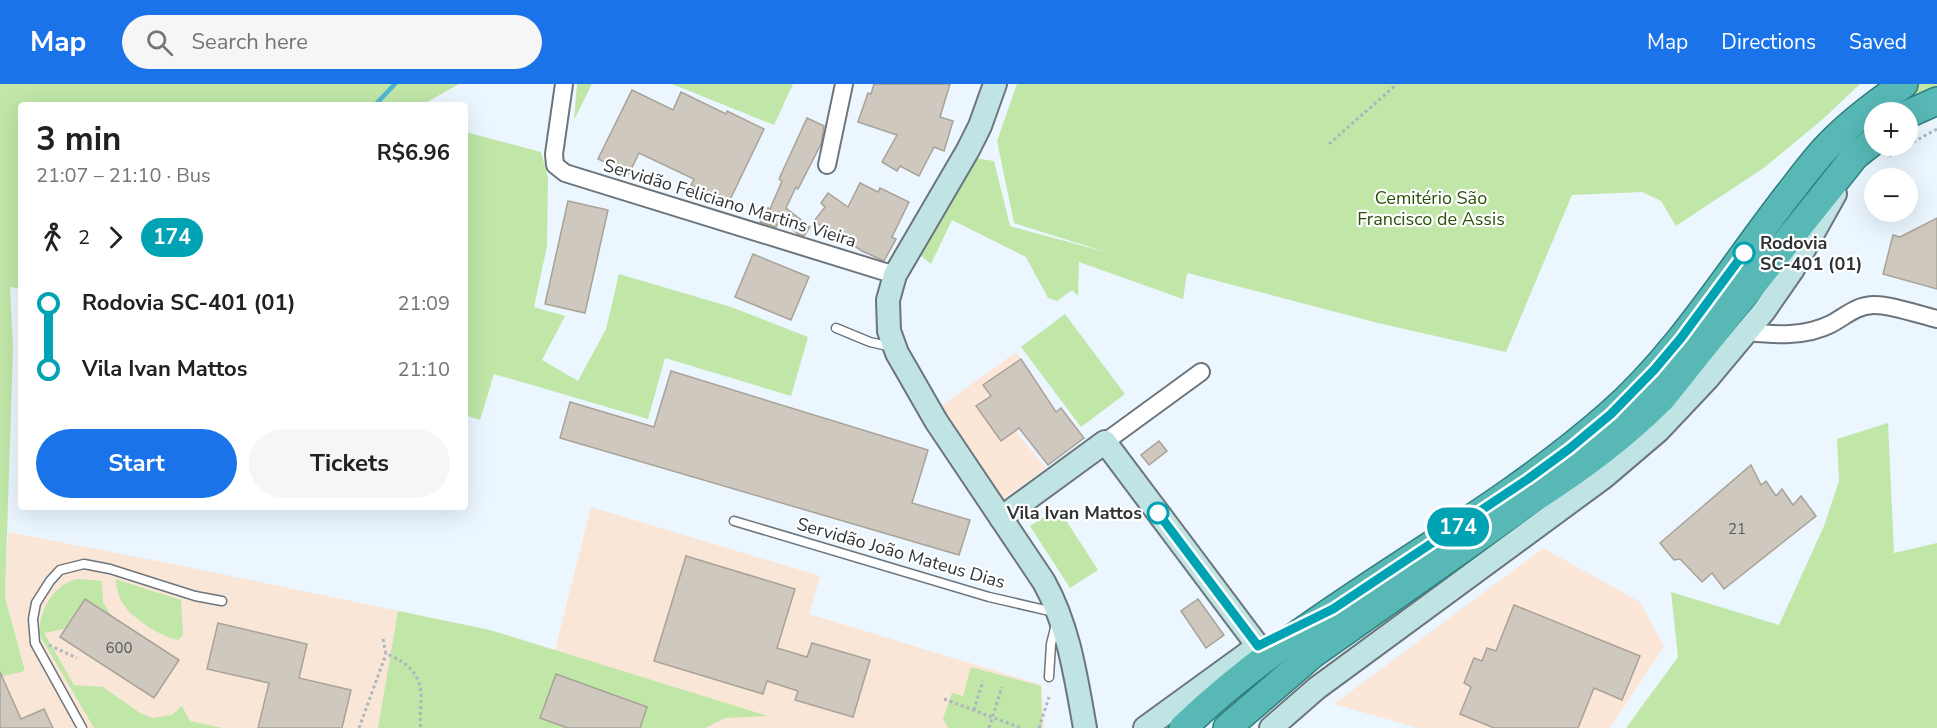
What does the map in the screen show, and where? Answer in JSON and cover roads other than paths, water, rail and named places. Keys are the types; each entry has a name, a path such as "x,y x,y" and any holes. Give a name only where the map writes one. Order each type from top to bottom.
{"highway":[{"path":"1183,728 1232,684 1333,609 1528,479 1611,414 1654,370 1681,338 1824,150 1854,105 1877,84"},
{"path":"1824,150 1864,113 1904,84"},
{"path":"1918,110 1937,101"},
{"path":"1227,728 1313,654 1534,498 1572,474 1609,447 1642,418 1662,398 1864,149"},
{"path":"1258,646 1333,609"}],"main road":[{"path":"996,84 968,150 895,275 888,300 889,331 911,380 936,421 1044,582 1058,613 1074,663 1085,728"},
{"path":"1271,728 1317,688 1604,477 1658,431 1748,332 1793,269 1864,150"},
{"path":"1001,518 1105,442 1258,646 1146,728"}],"street":[{"name":"Servidão Feliciano Martins Vieira","path":"564,84 555,165 565,172 895,275"},
{"path":"827,165 844,84"},
{"path":"1748,332 1794,334 1818,329 1833,323 1849,311 1876,305 1937,320"},
{"path":"1105,442 1201,372"}],"lane":[{"path":"836,328 870,342 895,347"},
{"name":"Servidão João Mateus Dias","path":"734,521 989,597 1058,613"},
{"path":"82,728 35,643 33,620 36,603 60,570 84,564 110,569 195,596 222,601"},
{"path":"1049,677 1058,613"}],"waterway":[{"path":"378,102 395,84"}],"place":[{"name":"Rodovia SC-401 (01)","path":"1744,253"},
{"name":"Vila Ivan Mattos","path":"1158,513"}],"park label":[{"name":"Cemitério São Francisco de Assis","path":"1431,208"}]}
